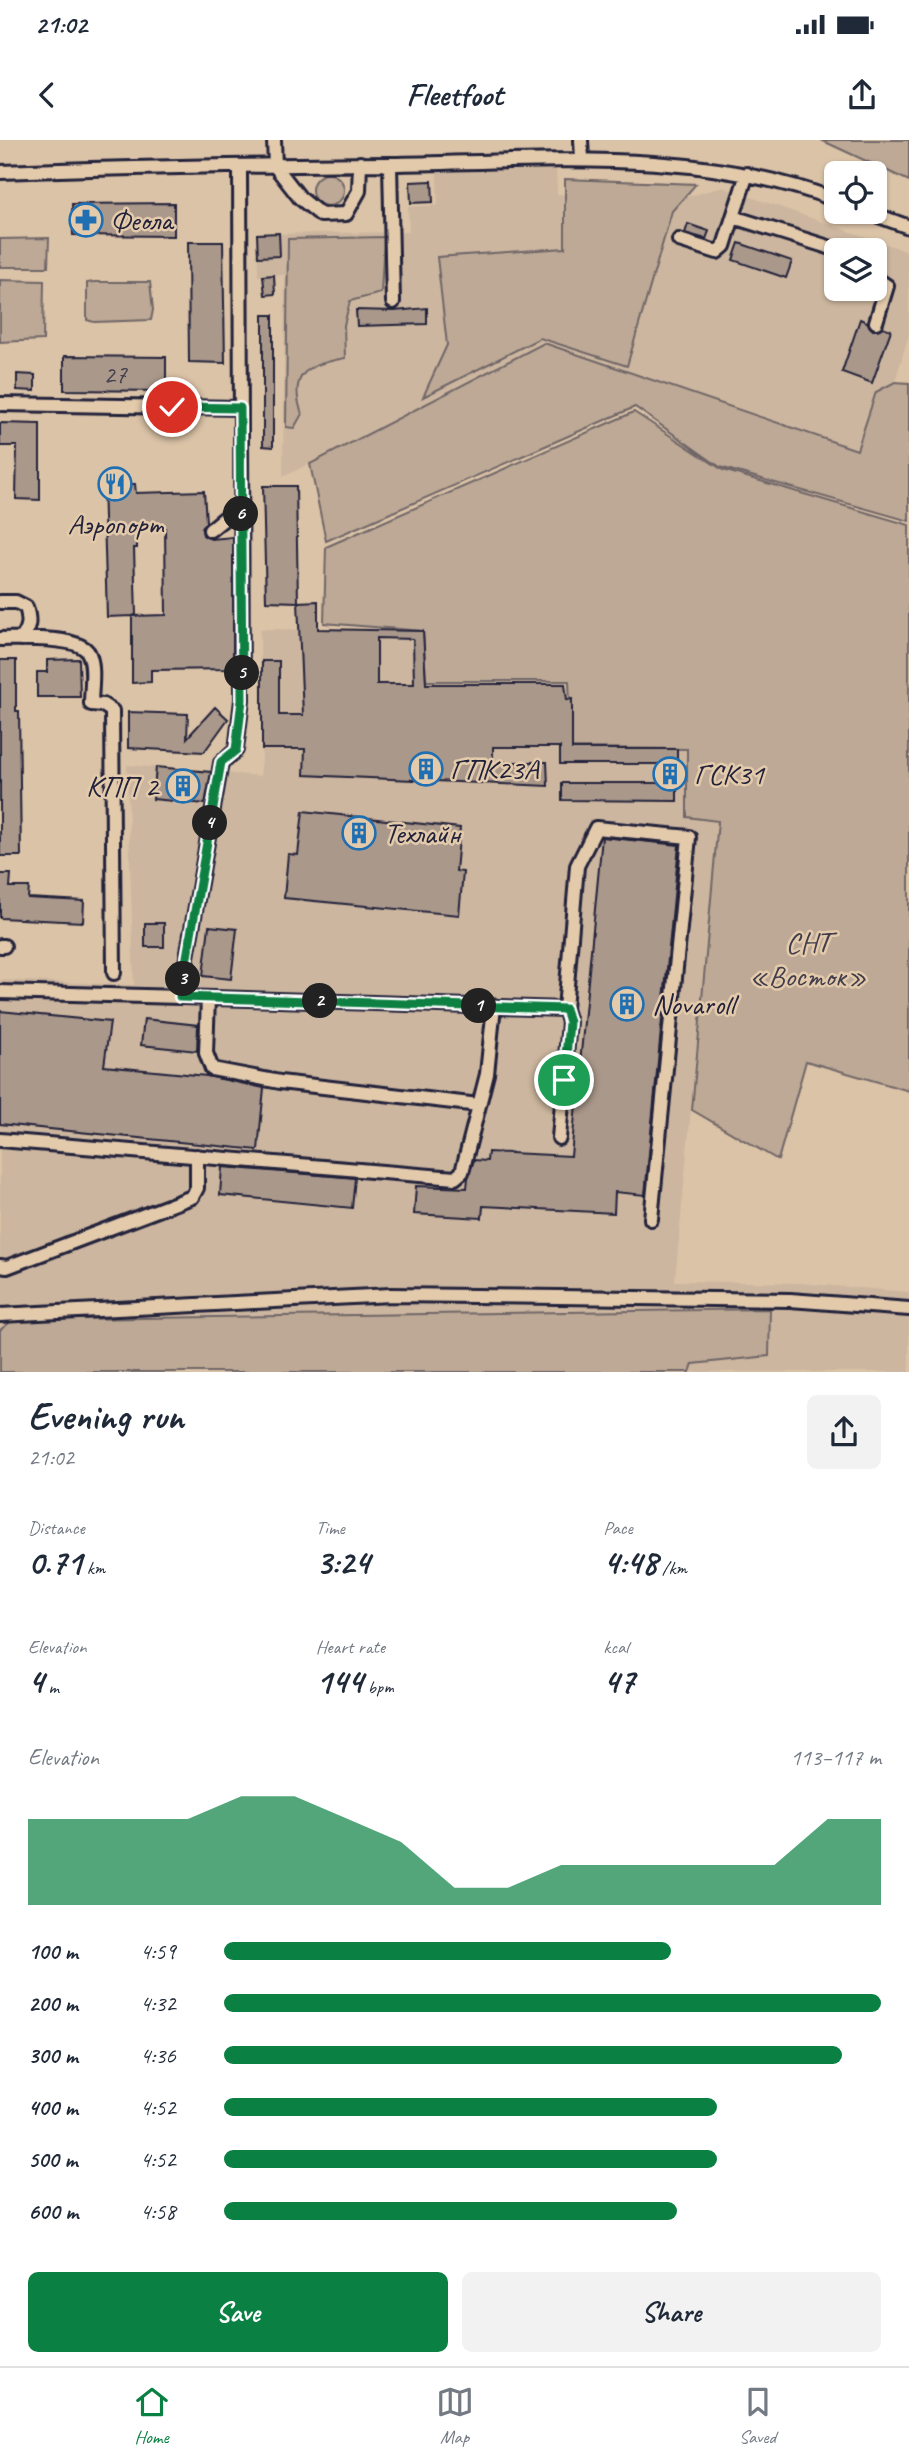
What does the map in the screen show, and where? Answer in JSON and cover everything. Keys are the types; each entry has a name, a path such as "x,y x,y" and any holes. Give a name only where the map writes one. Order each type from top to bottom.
{"street":[{"path":"274,140 275,166 300,198 321,215 346,214 359,191 360,163"},
{"path":"581,140 582,159"},
{"path":"0,172 582,159 720,169 824,196"},
{"path":"390,164 393,302"},
{"path":"180,997 221,762 236,750 242,700 240,167"},
{"path":"679,240 717,252 724,246 747,174"},
{"path":"733,216 824,245"},
{"path":"887,219 909,227"},
{"path":"876,322 882,301"},
{"path":"0,404 240,408"},
{"path":"210,530 241,505"},
{"path":"0,602 26,607 30,620 27,632 21,639"},
{"path":"0,639 68,642 86,649 90,657 91,704 103,705 112,711 114,972"},
{"path":"559,1138 569,1022 565,1009 577,866 596,828 689,837 651,1219"},
{"path":"0,992 565,1009"},
{"path":"208,998 206,1053 212,1069 280,1082 479,1105"},
{"path":"0,1140 455,1178 462,1172 487,1074 494,1006"},
{"path":"0,1266 192,1197 197,1188 197,1156"},
{"path":"0,1315 391,1295 790,1300 909,1309"}],"shaded area":[{"path":"556,167 557,194 672,201 722,187 869,238 824,238 824,301 887,301 887,244 909,252 909,334 895,382 876,392 857,450 544,343 283,477 285,275 258,276 257,234 409,232 408,207 438,205 437,172"},
{"path":"260,629 423,631 426,681 572,681 572,748 687,749 687,817 718,820 675,1281 798,1283 909,1292 909,1372 0,1372 0,980 134,985 127,765 260,776"}],"green space":[{"path":"821,140 909,140 909,181 887,171 887,161 866,161"},
{"path":"328,174 339,179 344,190 339,201 328,206 317,201 312,190 317,179"},
{"path":"565,179 696,184 672,211 627,366 540,338 423,397 447,345 437,257 565,248"},
{"path":"384,237 381,293 350,301 344,325 345,358 312,367 305,372 297,388 302,414 294,428 286,427 288,239"},
{"path":"49,238 48,267 0,267 0,239"},
{"path":"0,280 44,281 43,340 0,342"},
{"path":"150,282 153,310 151,320 87,320 87,283"},
{"path":"544,343 857,450 876,392 895,382 909,383 909,521 720,467 635,407 326,541 310,464"},
{"name":"СНТ «Восток»","path":"634,412 723,470 909,525 909,1091 806,1061 778,1160 692,1110 718,821 687,817 687,749 572,748 569,681 426,681 423,631 324,623 326,547"},
{"path":"770,1309 769,1356 693,1364 690,1372 0,1372 0,1330 13,1320"}],"building":[{"path":"432,181 433,202 411,203 410,182"},
{"path":"174,203 174,236 73,235 72,204"},
{"path":"688,224 709,231 706,239 685,233"},
{"path":"279,233 280,256 258,257 257,234"},
{"path":"188,242 223,242 225,363 189,362"},
{"path":"739,243 792,261 786,278 733,260"},
{"path":"274,275 275,294 265,295 263,276"},
{"path":"427,308 427,324 357,326 356,310"},
{"path":"263,315 273,315 273,447 263,446"},
{"path":"860,319 867,322 873,330 883,327 891,330 872,383 842,372"},
{"path":"64,356 166,357 166,391 64,390"},
{"path":"17,374 35,375 35,391 17,390"},
{"path":"0,423 40,424 40,500 16,499 17,446 0,446"},
{"path":"103,484 135,484 136,493 204,491 206,522 202,528 203,535 211,539 233,537 233,669 151,670 151,682 132,683 132,616 107,617","holes":["165,528 166,615 132,616 136,615 134,548 137,548 137,529"]},
{"path":"263,486 296,486 298,602 266,601"},
{"path":"318,601 318,629 423,631 426,684 565,684 567,700 572,699 572,749 677,749 677,801 562,800 562,783 663,783 663,764 560,764 560,747 493,747 493,762 547,762 548,786 304,775 305,749 262,749 262,661 279,661 279,715 303,715 298,602","holes":["377,638 413,639 414,684 377,684"]},
{"path":"79,659 80,697 37,697 37,672 47,672 47,660"},
{"path":"0,660 16,660 21,856 0,856"},
{"path":"215,707 228,719 204,752 128,748 128,712 188,714 187,738"},
{"name":"КПП 2","path":"156,767 211,772 205,804 153,799"},
{"path":"303,811 460,828 456,871 463,872 459,915 284,898 288,854 298,855"},
{"name":"Novaroll","path":"602,837 679,845 645,1195 615,1192 614,1213 483,1206 482,1218 414,1214 416,1186 467,1188 474,1160 487,1161 488,1152 571,1156"},
{"path":"0,874 11,874 10,887 29,887 28,898 84,901 83,922 0,918"},
{"path":"145,923 164,923 164,947 145,947"},
{"path":"209,926 237,929 231,979 203,976"},
{"path":"0,1011 110,1022 104,1066 207,1076 264,1088 258,1150 0,1124"},
{"path":"144,1019 198,1025 197,1051 141,1045"},
{"path":"222,1167 355,1178 352,1208 220,1195"}],"place":[{"name":"Феола","path":"86,220"},
{"name":"Аэропорт","path":"115,484"},
{"name":"ГПК23А","path":"426,769"},
{"name":"ГСК31","path":"670,774"},
{"name":"КПП 2","path":"183,786"},
{"name":"Техлайн","path":"359,833"},
{"name":"Novaroll","path":"627,1004"}],"route":[{"path":"172,407 240,408 242,700 236,750 221,762 180,997 565,1009 569,1022 564,1080"}]}
